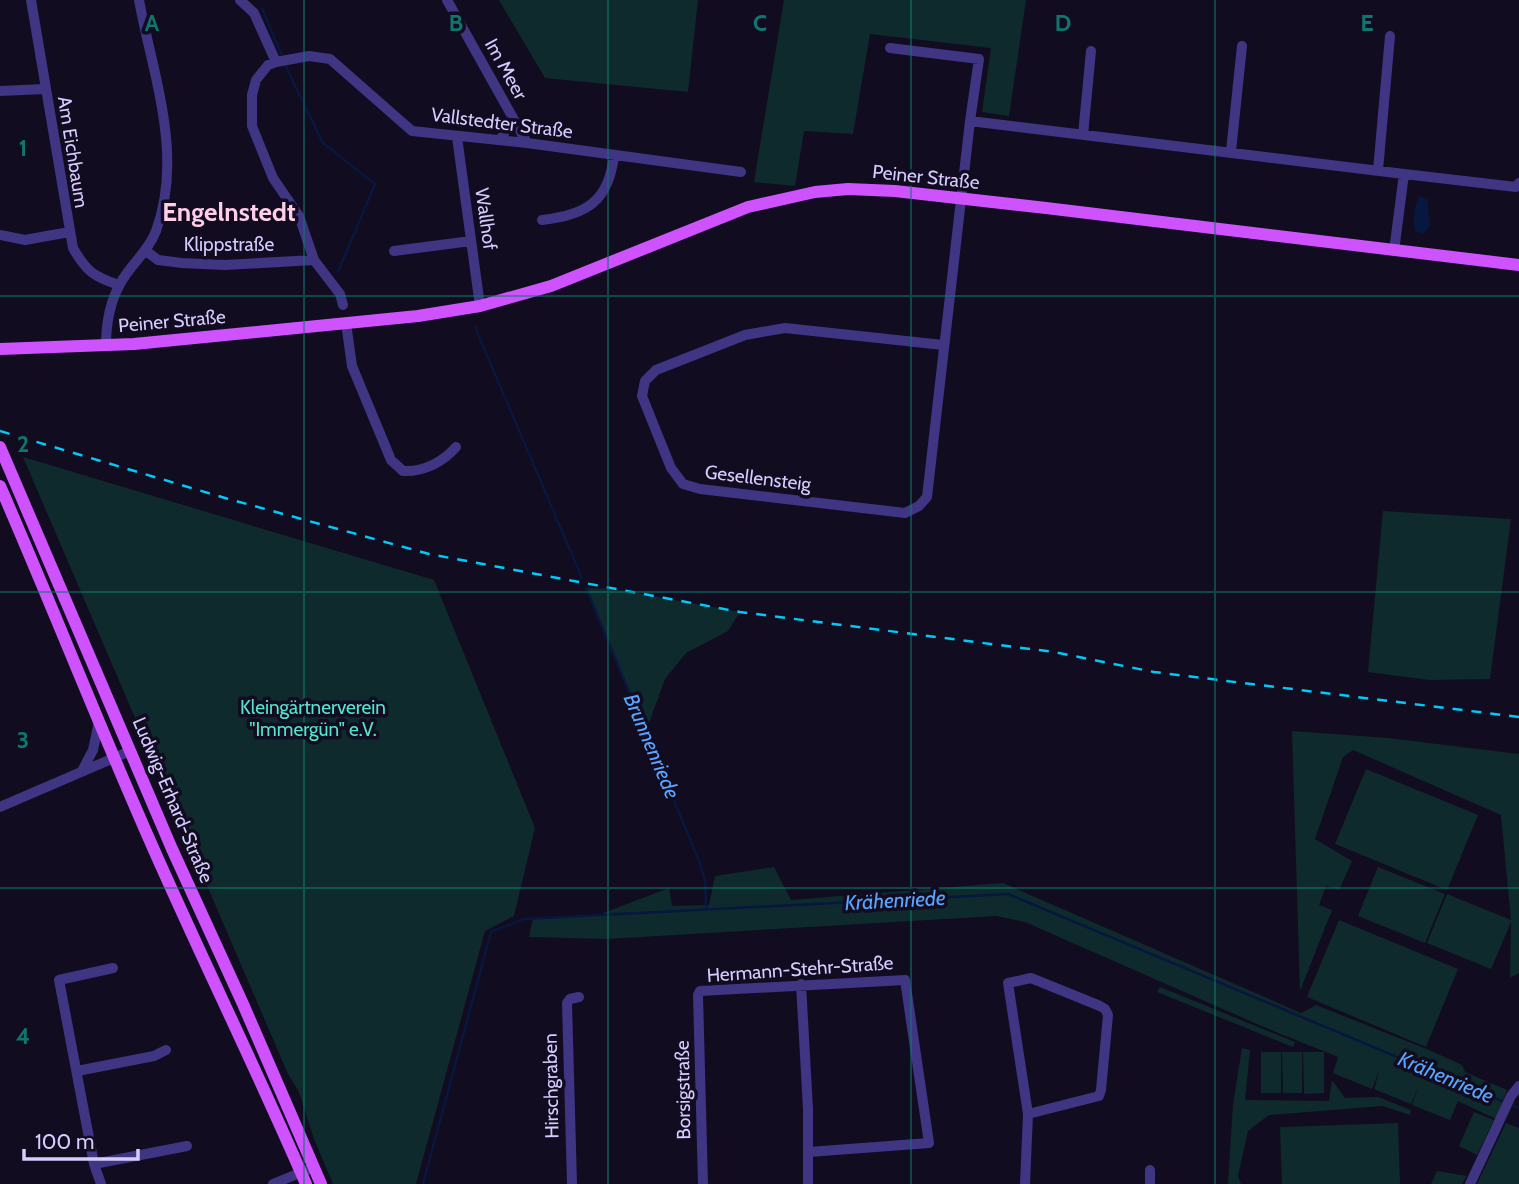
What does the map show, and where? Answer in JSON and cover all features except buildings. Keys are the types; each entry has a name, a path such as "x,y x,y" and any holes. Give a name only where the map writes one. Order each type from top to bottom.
{"main road":[{"name":"Peiner Straße","path":"3,350 106,346 418,316 480,306 551,286 704,224 772,200 815,192 870,189 1519,265"},
{"name":"Ludwig-Erhard-Straße","path":"0,447 172,849 321,1184"},
{"name":"Ludwig-Erhard-Straße","path":"0,486 185,918 252,1059 303,1178"}],"street":[{"name":"Am Eichbaum","path":"31,0 73,248 84,267 100,278 119,285"},
{"path":"106,346 107,323 119,285 146,251 156,231 168,176 162,107 139,0"},
{"path":"240,0 254,13 276,62 268,65 256,80 252,95 252,126 273,178 299,216 314,260 340,294 343,305"},
{"name":"Im Meer","path":"447,0 527,143"},
{"path":"1378,170 1390,36"},
{"path":"1231,151 1242,46"},
{"name":"Gesellensteig","path":"890,48 979,59 943,345 927,498 919,506 905,513 700,489 683,484 671,468 642,397 645,381 656,370 746,335 785,328 943,345"},
{"path":"1083,135 1091,51"},
{"name":"Vallstedter Straße","path":"276,62 309,56 330,58 407,128 457,137 527,143 740,172"},
{"path":"0,91 25,92 45,89"},
{"name":"Im Meer","path":"500,140 513,118"},
{"path":"970,121 1516,187 1519,183"},
{"name":"Wallhof","path":"457,137 480,306"},
{"path":"542,220 559,218 590,206 606,191 614,155"},
{"path":"1395,251 1404,174"},
{"path":"0,235 9,239 25,240 69,232"},
{"path":"394,251 471,240"},
{"name":"Klippstraße","path":"146,251 158,260 225,265 314,260"},
{"path":"346,323 352,366 391,460 403,471 414,471 444,460 456,447"},
{"path":"82,771 93,750 100,721"},
{"path":"0,807 131,751"},
{"path":"101,1184 94,1164 59,980 113,968"},
{"path":"1025,1184 1028,1114 1007,983 1031,978 1100,1006 1108,1015 1099,1096 1028,1114"},
{"name":"Hermann-Stehr-Straße","path":"698,995 704,989 905,980 929,1143 809,1152"},
{"path":"801,985 809,1152 808,1184"},
{"name":"Borsigstraße","path":"698,995 703,1184"},
{"name":"Hirschgraben","path":"572,1184 567,1003 570,999 579,997"},
{"path":"77,1071 154,1056 166,1050"},
{"path":"1470,1184 1511,1096 1519,1086"},
{"path":"94,1164 187,1146"},
{"path":"273,1184 303,1178 314,1167"},
{"path":"1150,1170 1150,1184"}],"green space":[{"path":"499,0 698,0 688,92 545,78"},
{"path":"784,0 1026,0 1009,116 982,112 991,48 870,34 853,134 804,131 795,186 754,182"},
{"name":"Kleingärtnerverein \"Immergün\" e.V.","path":"23,457 434,580 535,828 514,916 485,931 416,1184 333,1184 314,1139 299,1092 288,1074"},
{"path":"1383,511 1511,519 1490,679 1429,680 1368,672"},
{"path":"586,588 614,589 740,612 728,631 686,653 665,679 646,731"},
{"path":"1292,731 1388,738 1519,754 1519,973 1510,978 1511,922 1491,969 1427,943 1447,894 1511,920 1501,815 1353,750 1343,757 1315,839 1352,861 1339,890 1326,886 1319,905 1332,910 1300,991"},
{"path":"1366,769 1478,815 1447,890 1335,844"},
{"path":"774,867 791,900 1003,883 1301,1013 1316,1005 1429,1050 1462,1065 1465,1072 1507,1090 1496,1119 1458,1101 1450,1120 1412,1105 1419,1085 1411,1104 1374,1089 1380,1069 1372,1089 1333,1073 1338,1057 1025,922 996,916 607,939 529,937 533,918 598,915 669,888 672,906 709,905 715,876"},
{"path":"1378,867 1445,894 1425,943 1358,916"},
{"path":"1339,920 1458,969 1426,1047 1307,997"},
{"path":"1160,987 1295,1042 1293,1047 1157,992"},
{"path":"1242,1048 1250,1050 1245,1100 1329,1101 1332,1080 1345,1098 1378,1097 1411,1110 1410,1115 1383,1106 1269,1115 1248,1131 1238,1176 1241,1184 1228,1184 1233,1104"},
{"path":"1261,1052 1281,1052 1281,1093 1261,1093"},
{"path":"1282,1052 1302,1052 1302,1093 1283,1093"},
{"path":"1303,1052 1324,1052 1324,1093 1304,1094"},
{"path":"1474,1112 1494,1120 1477,1155 1459,1146"},
{"path":"1398,1123 1400,1184 1282,1184 1280,1127"},
{"path":"1506,1123 1519,1128 1519,1184 1477,1184"},
{"path":"1437,1171 1467,1176 1462,1184 1431,1184"}],"water":[{"path":"1420,196 1427,199 1430,226 1423,234 1415,231 1414,222 1415,208"}],"waterway":[{"name":"Brunnenriede","path":"262,8 281,54"},
{"name":"Brunnenriede","path":"285,65 323,143 375,184 338,272"},
{"name":"Brunnenriede","path":"475,327 582,578"},
{"name":"Brunnenriede","path":"586,588 699,861 705,880 706,907"},
{"name":"Krähenriede","path":"423,1184 491,932 524,919 1008,894 1519,1108"}],"railway":[{"path":"0,431 225,498 429,554 740,612 1054,652 1154,672 1519,717"}],"district":[{"name":"Engelnstedt","path":"229,212"}]}
